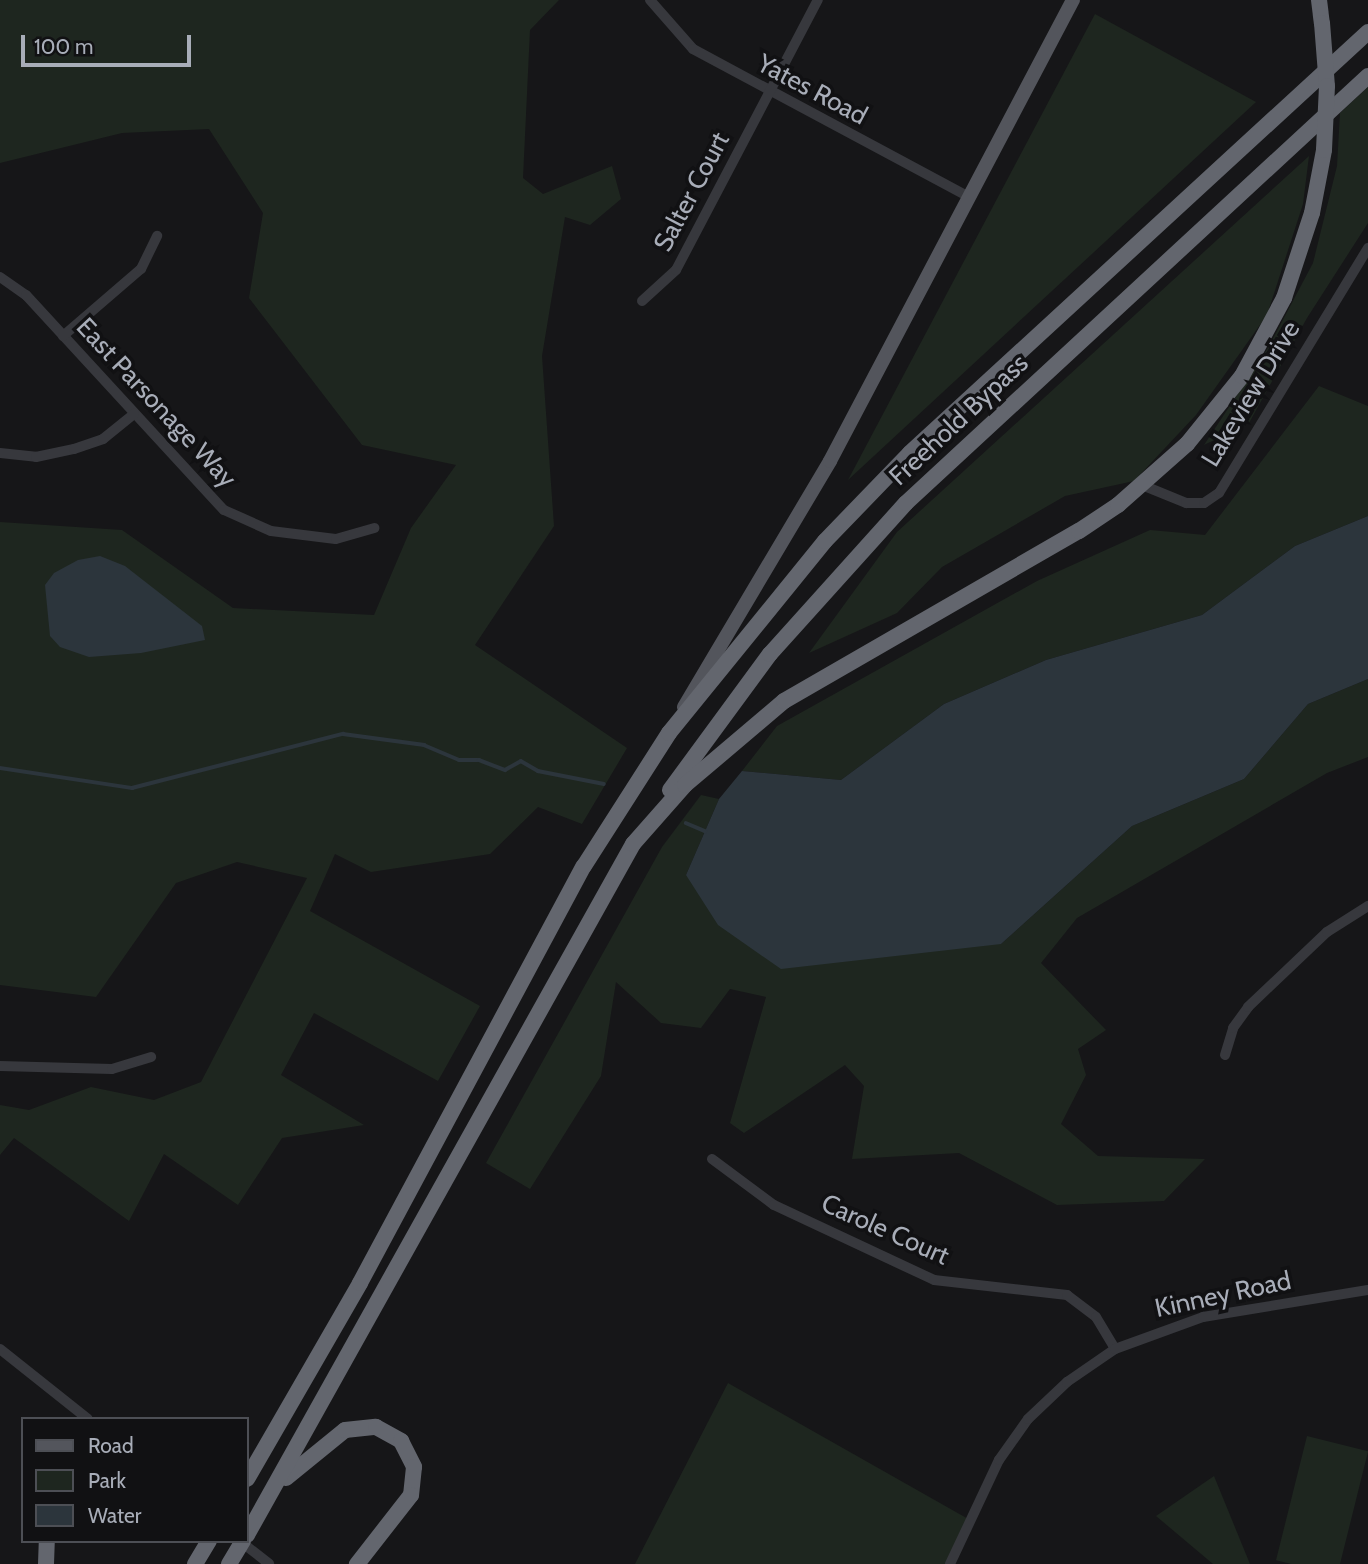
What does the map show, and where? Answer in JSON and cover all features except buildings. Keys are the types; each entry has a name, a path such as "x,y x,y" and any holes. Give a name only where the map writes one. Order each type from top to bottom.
{"highway":[{"path":"248,1532 276,1487 543,998 633,844 685,785 784,701 1079,531 1142,485 1214,413 1264,338 1299,258 1324,150 1327,86 1319,0"},
{"name":"Freehold Bypass","path":"248,1477 355,1292 583,866 669,733 817,551 910,453 1368,32"},
{"name":"Freehold Bypass","path":"633,844 770,654 867,543 965,446 1368,76"},
{"path":"276,1487 345,1430 376,1427 401,1441 414,1467 411,1495 357,1564"},
{"path":"46,1564 47,1543"},
{"path":"195,1564 208,1543"},
{"path":"229,1564 241,1543"}],"main road":[{"path":"669,733 830,461 1073,0"}],"street":[{"name":"Yates Road","path":"650,0 692,49 769,93 969,197"},
{"name":"Salter Court","path":"642,301 676,270 818,0"},
{"path":"63,336 141,269 158,236"},
{"name":"Lakeview Drive","path":"1142,485 1186,503 1204,503 1219,493 1368,248"},
{"name":"East Parsonage Way","path":"0,277 26,295 224,510 250,524 336,539 374,528"},
{"path":"0,453 36,457 74,449 103,439 134,414"},
{"path":"1225,1055 1233,1028 1248,1007 1327,932 1368,906"},
{"path":"0,1066 112,1069 151,1057"},
{"name":"Carole Court","path":"712,1159 774,1205 934,1280 1067,1294 1096,1317 1115,1349"},
{"name":"Kinney Road","path":"950,1564 987,1481 1028,1419 1067,1382 1115,1349 1203,1317 1368,1290"},
{"path":"0,1349 85,1417"},
{"path":"246,1543 269,1564"}],"green space":[{"path":"0,0 559,0 530,30 523,178 543,194 612,166 621,199 590,225 565,217 542,356 554,526 475,645 627,748 582,824 538,807 490,854 371,872 335,854 310,911 480,1006 438,1081 314,1013 281,1075 364,1125 282,1138 238,1205 164,1154 129,1221 14,1138 0,1155 0,1105 29,1110 91,1087 154,1100 201,1082 307,878 237,862 176,883 96,997 0,985 0,522 122,530 233,608 374,615 411,528 456,465 362,445 249,298 263,213 209,129 122,133 0,163"},
{"path":"1095,14 1256,102 848,480"},
{"path":"1368,87 1368,223 1307,318 1249,423 1204,445 1268,348 1313,263 1337,166 1340,113"},
{"path":"1309,156 1303,204 1267,315 1196,415 1134,481 1065,496 942,567 897,613 809,653 897,532"},
{"path":"1319,386 1368,406 1368,516 1295,546 1202,615 1046,660 944,704 841,780 742,771 777,726 1037,581 1150,530 1205,535"},
{"path":"1368,679 1368,757 1327,773 1077,918 1041,963 1106,1030 1078,1049 1086,1075 1061,1124 1098,1156 1205,1159 1164,1201 1057,1205 959,1153 852,1159 864,1086 845,1065 744,1133 730,1123 766,997 730,989 701,1028 661,1023 616,982 601,1076 530,1189 486,1163 662,847 701,795 719,799 686,875 1001,944 1132,826 1244,779 1308,704"},
{"path":"728,1383 970,1520 951,1564 635,1564"},
{"path":"1307,1436 1368,1451 1340,1564 1291,1564 1276,1560"},
{"path":"1214,1476 1250,1564 1213,1564 1156,1516"}],"water":[{"path":"1368,516 1368,679 1308,704 1244,779 1132,826 1001,944 781,969 718,925 686,875 719,799 742,771 841,780 944,704 1046,660 1202,615 1295,546"},
{"path":"100,556 125,566 202,626 205,640 141,653 89,657 60,647 50,636 45,585 54,573 78,560"}],"waterway":[{"path":"0,768 132,788 343,734 424,745 459,760 479,760 505,770 521,761 538,771 604,784"},
{"path":"686,823 705,831"}]}
